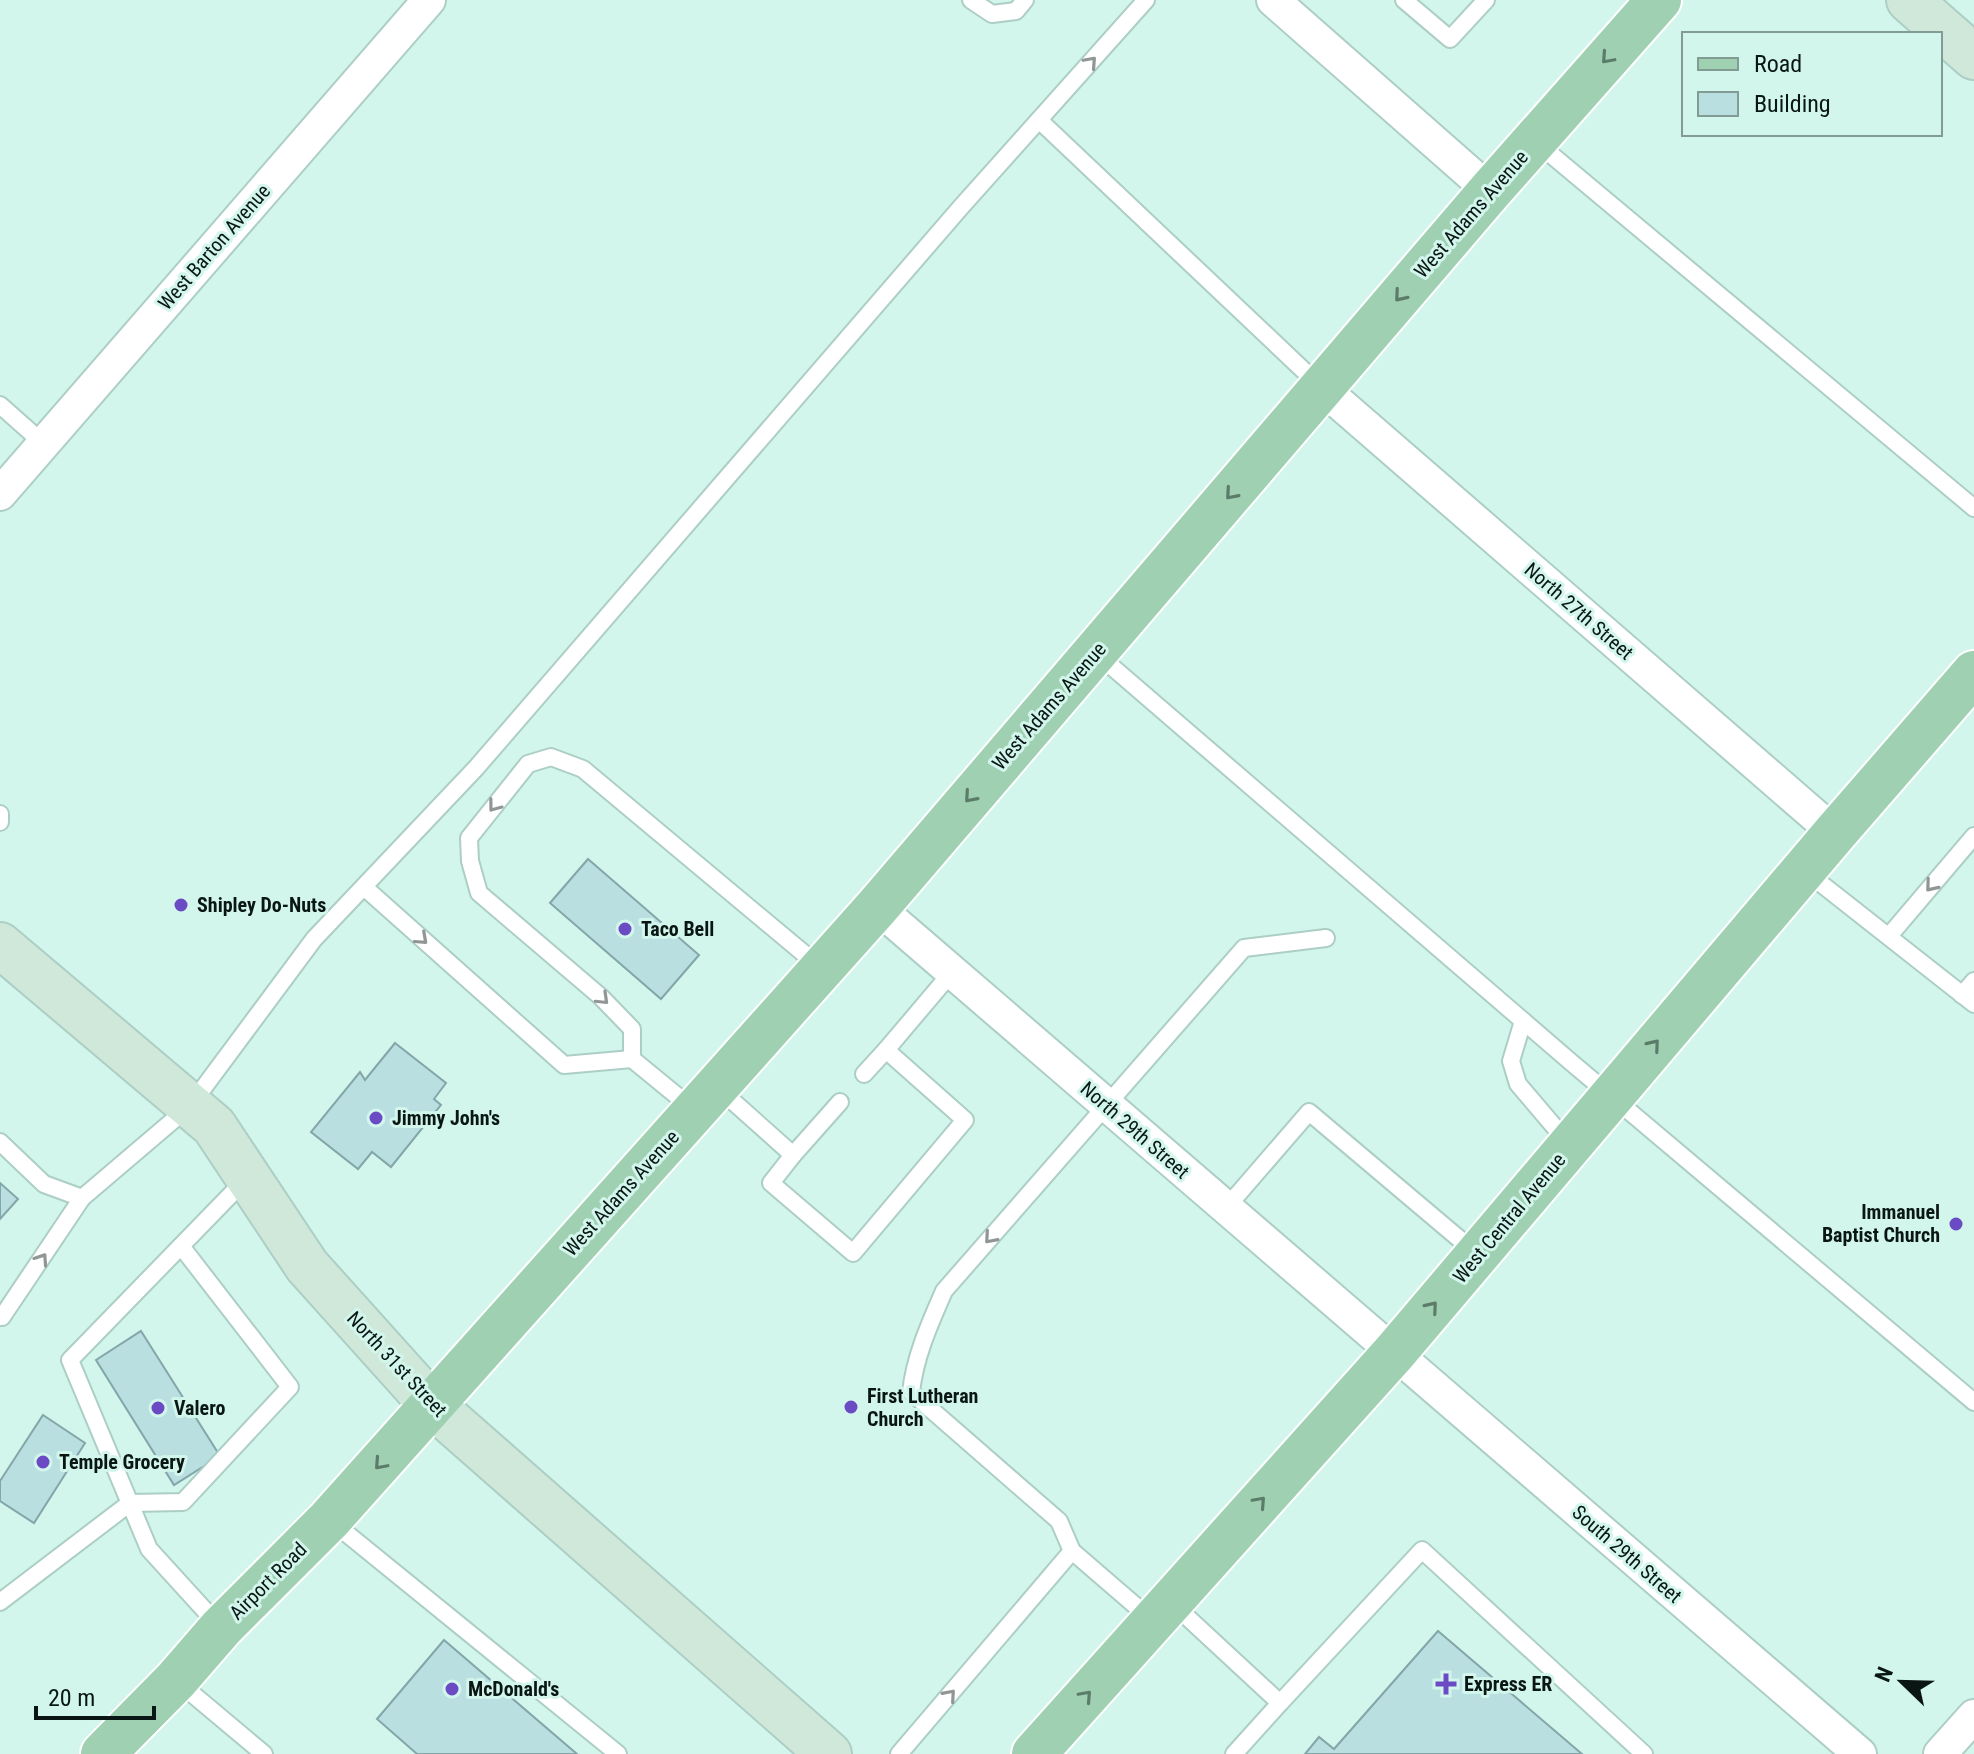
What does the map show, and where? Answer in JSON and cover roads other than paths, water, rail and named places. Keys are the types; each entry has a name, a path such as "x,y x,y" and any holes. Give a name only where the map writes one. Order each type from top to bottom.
{"main road":[{"name":"West Adams Avenue","path":"432,1405 877,907 1490,191 1659,0"},
{"name":"West Central Avenue","path":"1034,1754 1394,1353 1974,673"},
{"name":"Airport Road","path":"103,1754 176,1680 221,1628 329,1520 432,1405"}],"street":[{"name":"West Barton Avenue","path":"0,494 429,0"},
{"path":"1273,0 1490,191"},
{"path":"1909,0 1974,57"},
{"name":"North 27th Street","path":"1322,388 1835,833"},
{"name":"North 29th Street","path":"877,907 1394,1353"},
{"name":"North 31st Street","path":"0,945 214,1126 307,1266 432,1405 829,1754"},
{"name":"South 29th Street","path":"1394,1353 1860,1754"},
{"path":"1940,1754 1974,1716"}],"lane":[{"path":"971,0 992,14 1016,11 1025,0"},
{"path":"0,1317 82,1198 190,1106 314,939 476,768 961,207 1146,0"},
{"path":"1404,0 1450,39 1486,0"},
{"path":"1039,120 1322,388"},
{"path":"1534,140 1974,508"},
{"path":"0,405 44,444"},
{"path":"1095,652 1523,1021 1974,1402"},
{"path":"632,1059 632,1029 601,997 479,893 470,861 469,838 528,764 551,757 583,769 821,968"},
{"path":"0,814 0,822"},
{"path":"1889,936 1974,836"},
{"path":"1804,870 1968,1000 1974,981"},
{"path":"364,887 564,1065 632,1059 705,1098 793,1155"},
{"path":"1280,1703 1162,1611 1072,1551 1059,1521 911,1392 913,1372 944,1291 1244,948 1326,938"},
{"path":"864,1074 952,972"},
{"path":"1523,1021 1511,1061 1518,1084 1570,1146"},
{"path":"840,1102 771,1183 853,1253 965,1120 886,1050"},
{"path":"1226,1208 1309,1112 1477,1254"},
{"path":"0,1142 44,1184 82,1198"},
{"path":"221,1628 149,1549 70,1360 248,1177"},
{"path":"0,1602 130,1503 183,1502 290,1387 181,1246"},
{"path":"329,1520 618,1754"},
{"path":"1234,1754 1422,1550 1644,1754"},
{"path":"899,1754 1072,1551"},
{"path":"176,1680 264,1754"}],"place":[{"name":"Shipley Do-Nuts","path":"181,905"},
{"name":"Taco Bell","path":"625,929"},
{"name":"Jimmy John's","path":"376,1118"},
{"name":"Immanuel Baptist Church","path":"1956,1224"},
{"name":"First Lutheran Church","path":"851,1407"},
{"name":"Valero","path":"158,1408"},
{"name":"Temple Grocery","path":"43,1462"},
{"name":"Express ER","path":"1446,1684"},
{"name":"McDonald's","path":"452,1689"}]}
